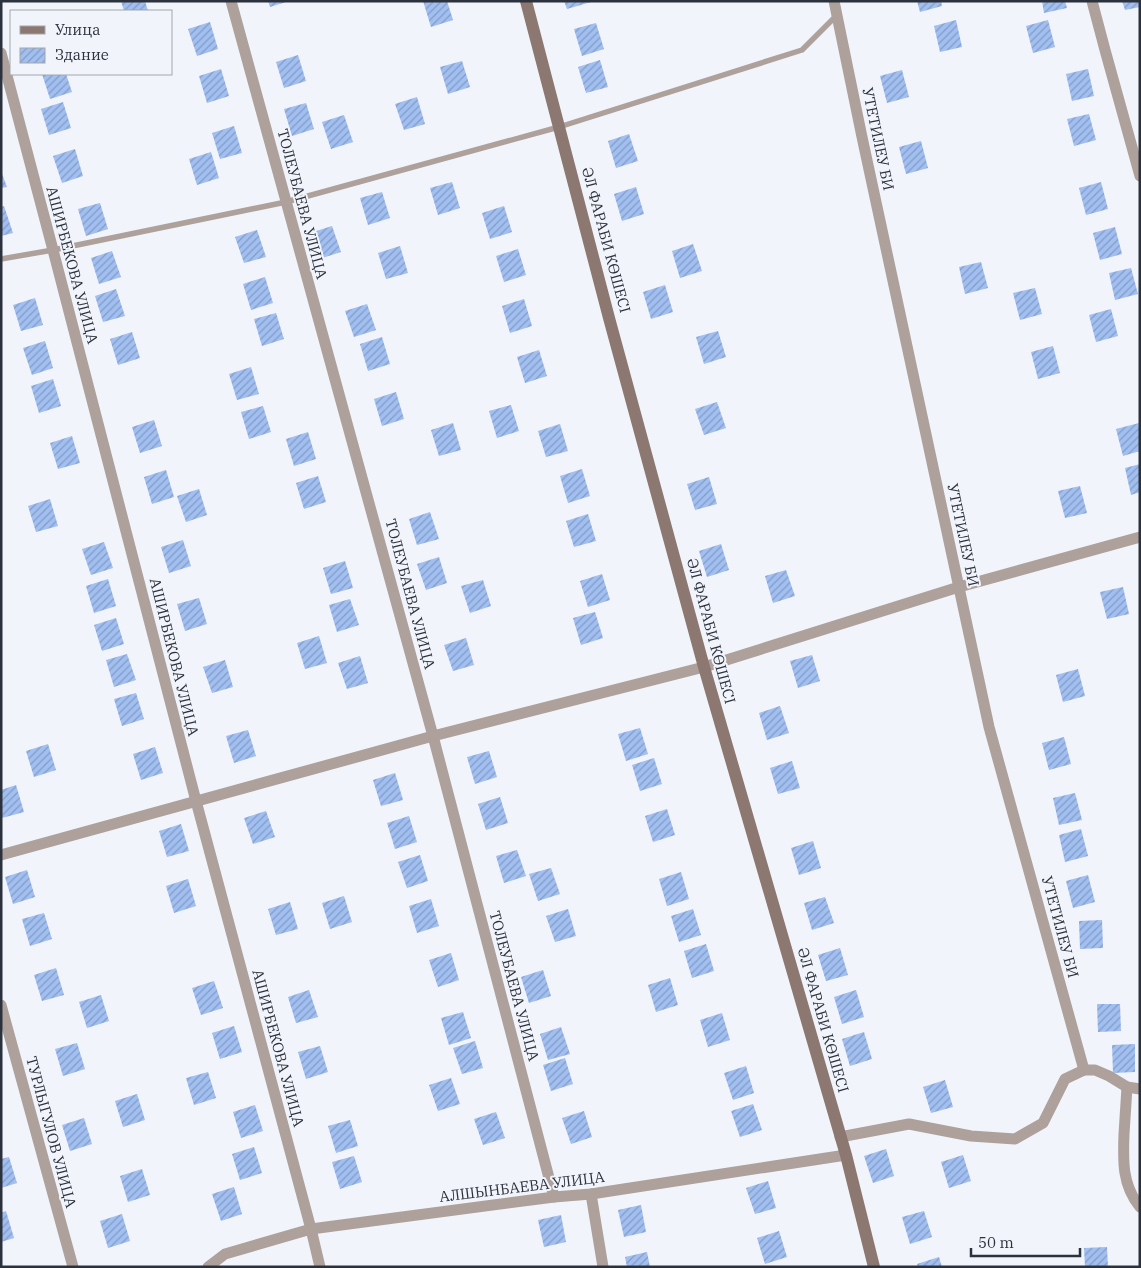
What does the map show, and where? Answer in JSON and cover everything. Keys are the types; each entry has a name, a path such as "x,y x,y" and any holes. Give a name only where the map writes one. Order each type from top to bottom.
{"street":[{"name":"ТОЛЕУБАЕВА УЛИЦА","path":"231,1 434,736 554,1197"},
{"name":"ӘЛ ФАРАБИ КӨШЕСІ","path":"526,1 609,318 704,667 846,1154 874,1267"},
{"name":"УТЕТИЛЕУ БИ","path":"834,1 989,727 1084,1070"},
{"path":"1092,1 1140,176"},
{"name":"АШИРБЕКОВА УЛИЦА","path":"1,53 320,1267"},
{"path":"1,855 434,736 704,667 959,587 1140,537"},
{"name":"ТУРЛЫГУЛОВ УЛИЦА","path":"1,1005 73,1267"},
{"path":"840,1136 909,1124 971,1136 1015,1139 1043,1123 1065,1079 1084,1070 1095,1070 1127,1087 1140,1089"},
{"path":"1127,1087 1123,1162 1126,1182 1140,1207"},
{"name":"АЛШЫНБАЕВА УЛИЦА","path":"208,1267 225,1254 311,1229 554,1197 591,1194 846,1154"},
{"path":"591,1194 603,1267"}],"lane":[{"path":"1,259 286,202 559,127 802,50 837,15"}],"building":[{"path":"121,1 145,1 148,10 124,10"},
{"path":"268,1 286,1 286,2 270,7"},
{"path":"423,1 447,1 453,20 431,27"},
{"path":"564,1 591,1 591,2 567,9"},
{"path":"917,1 941,1 942,6 920,12"},
{"path":"1042,1 1065,1 1067,8 1044,13"},
{"path":"1122,1 1140,1 1140,7 1125,10"},
{"path":"956,20 962,47 940,52 934,26"},
{"path":"1048,20 1055,47 1033,53 1026,26"},
{"path":"210,22 218,49 197,56 188,29"},
{"path":"596,23 604,49 582,56 574,29"},
{"path":"298,55 306,81 284,88 276,62"},
{"path":"600,60 608,87 586,93 578,67"},
{"path":"462,61 470,87 448,94 440,67"},
{"path":"221,69 229,96 207,103 199,76"},
{"path":"1088,69 1094,96 1072,101 1066,74"},
{"path":"902,70 909,97 887,103 880,76"},
{"path":"42,75 66,75 72,92 50,99"},
{"path":"417,97 425,124 404,130 395,104"},
{"path":"63,102 71,128 49,135 41,109"},
{"path":"306,103 314,129 292,136 284,109"},
{"path":"1089,114 1096,140 1074,146 1067,119"},
{"path":"344,115 353,142 331,149 322,122"},
{"path":"234,126 242,153 220,159 212,133"},
{"path":"629,134 638,161 616,168 608,141"},
{"path":"921,141 928,168 906,174 899,147"},
{"path":"75,149 83,176 62,183 53,156"},
{"path":"211,152 219,178 197,185 189,159"},
{"path":"1,171 7,187 1,188"},
{"path":"452,182 460,208 438,215 430,188"},
{"path":"1101,182 1108,209 1086,215 1079,188"},
{"path":"636,187 644,214 622,221 614,194"},
{"path":"382,192 390,218 368,225 360,198"},
{"path":"100,203 108,229 86,236 78,209"},
{"path":"4,206 13,233 1,236 1,207"},
{"path":"504,206 512,232 490,239 482,213"},
{"path":"332,226 341,252 319,259 310,233"},
{"path":"1115,227 1122,254 1100,260 1093,233"},
{"path":"257,230 266,257 244,263 235,237"},
{"path":"693,244 702,271 680,278 672,251"},
{"path":"400,246 408,273 386,279 378,253"},
{"path":"518,249 526,275 504,282 496,256"},
{"path":"112,251 121,277 99,284 91,258"},
{"path":"981,262 988,288 965,294 959,267"},
{"path":"1131,268 1138,294 1115,300 1109,273"},
{"path":"265,277 273,303 251,310 243,284"},
{"path":"665,285 673,312 651,319 643,292"},
{"path":"1035,288 1042,314 1020,320 1013,293"},
{"path":"116,289 125,316 103,322 95,296"},
{"path":"35,298 43,325 21,331 13,305"},
{"path":"524,299 532,326 510,333 502,306"},
{"path":"367,304 376,330 354,337 345,311"},
{"path":"1111,309 1118,336 1096,342 1089,315"},
{"path":"276,313 284,339 262,346 254,319"},
{"path":"718,331 726,357 704,364 696,337"},
{"path":"132,332 140,358 118,365 110,339"},
{"path":"382,337 390,364 368,371 360,344"},
{"path":"45,341 53,368 32,375 23,348"},
{"path":"1053,346 1060,373 1038,379 1031,352"},
{"path":"539,350 547,376 525,383 517,357"},
{"path":"251,367 259,394 237,400 229,374"},
{"path":"53,379 61,406 39,413 31,386"},
{"path":"396,392 404,419 382,426 374,399"},
{"path":"717,402 726,428 704,435 695,409"},
{"path":"511,405 519,431 497,438 489,411"},
{"path":"263,406 271,432 249,439 241,412"},
{"path":"154,420 162,446 140,453 132,427"},
{"path":"453,423 461,450 439,456 431,430"},
{"path":"1139,423 1140,451 1123,456 1116,429"},
{"path":"560,424 568,451 546,457 538,431"},
{"path":"308,432 316,459 294,466 286,439"},
{"path":"72,436 80,463 58,469 50,443"},
{"path":"1140,464 1140,492 1131,495 1125,468"},
{"path":"582,469 590,496 568,503 560,476"},
{"path":"166,470 174,497 152,504 144,477"},
{"path":"318,476 326,502 304,509 296,483"},
{"path":"709,477 717,504 695,510 687,484"},
{"path":"1080,486 1087,513 1065,518 1058,491"},
{"path":"199,489 207,515 186,522 177,496"},
{"path":"50,499 58,526 36,532 28,506"},
{"path":"430,512 439,539 417,545 409,519"},
{"path":"588,514 596,541 574,547 566,521"},
{"path":"183,540 191,566 169,573 161,547"},
{"path":"104,542 113,568 91,575 82,549"},
{"path":"721,544 729,570 707,577 699,551"},
{"path":"439,557 447,583 426,590 417,564"},
{"path":"345,561 353,588 331,594 323,568"},
{"path":"786,570 795,596 773,603 765,576"},
{"path":"602,574 610,600 588,607 580,581"},
{"path":"108,579 116,606 94,613 86,586"},
{"path":"483,580 491,606 470,613 461,586"},
{"path":"1123,587 1129,614 1107,619 1100,592"},
{"path":"199,598 207,624 185,631 177,604"},
{"path":"350,599 359,625 337,632 329,605"},
{"path":"595,612 603,638 581,645 573,618"},
{"path":"116,618 124,644 102,651 94,625"},
{"path":"319,636 327,663 305,669 297,643"},
{"path":"466,638 474,665 453,671 444,645"},
{"path":"127,654 136,680 114,687 106,660"},
{"path":"812,655 820,681 798,688 790,661"},
{"path":"360,656 368,683 347,689 338,663"},
{"path":"225,660 233,687 212,693 203,667"},
{"path":"1078,669 1085,696 1063,702 1056,675"},
{"path":"136,693 144,719 122,726 114,699"},
{"path":"780,706 789,733 767,740 759,713"},
{"path":"640,728 648,754 626,761 618,734"},
{"path":"248,730 256,756 234,763 226,736"},
{"path":"1064,737 1071,764 1049,770 1042,743"},
{"path":"48,744 56,770 34,777 26,751"},
{"path":"155,747 163,773 141,780 133,754"},
{"path":"489,751 497,777 475,784 467,757"},
{"path":"654,758 662,784 640,791 632,765"},
{"path":"792,761 800,788 778,794 770,768"},
{"path":"395,773 403,800 381,806 373,780"},
{"path":"16,785 24,812 2,818 1,790"},
{"path":"1075,793 1082,820 1059,825 1053,798"},
{"path":"500,797 508,823 486,830 478,804"},
{"path":"667,809 675,835 653,842 645,816"},
{"path":"266,811 275,837 253,844 244,818"},
{"path":"409,816 417,842 395,849 387,823"},
{"path":"181,824 189,851 167,857 159,831"},
{"path":"1081,829 1088,856 1065,862 1059,835"},
{"path":"813,841 821,868 799,875 791,848"},
{"path":"517,850 526,876 504,883 496,856"},
{"path":"420,855 428,881 407,888 398,862"},
{"path":"551,868 560,894 538,901 529,874"},
{"path":"27,870 35,897 13,904 5,877"},
{"path":"681,872 689,899 667,906 659,879"},
{"path":"1088,875 1095,902 1073,908 1066,881"},
{"path":"188,879 196,906 174,913 166,886"},
{"path":"344,896 352,922 330,929 322,903"},
{"path":"825,897 834,923 812,930 804,903"},
{"path":"431,899 439,926 417,933 409,906"},
{"path":"290,902 298,929 276,935 268,909"},
{"path":"568,909 576,936 555,942 546,916"},
{"path":"693,909 701,935 679,942 671,916"},
{"path":"44,913 52,939 30,946 22,919"},
{"path":"1102,920 1103,948 1080,949 1079,921"},
{"path":"706,944 714,971 692,978 684,951"},
{"path":"840,948 848,975 826,981 818,955"},
{"path":"451,953 459,980 438,987 429,960"},
{"path":"56,968 64,995 42,1001 34,975"},
{"path":"543,970 551,996 529,1003 521,977"},
{"path":"670,978 678,1005 656,1012 648,985"},
{"path":"214,981 223,1008 201,1015 192,988"},
{"path":"309,990 318,1017 296,1023 288,997"},
{"path":"856,990 864,1017 842,1024 834,997"},
{"path":"101,995 109,1021 87,1028 79,1002"},
{"path":"1097,1004 1120,1004 1121,1031 1098,1032"},
{"path":"463,1012 471,1038 449,1045 441,1018"},
{"path":"722,1013 730,1040 708,1047 700,1020"},
{"path":"234,1026 242,1052 220,1059 212,1033"},
{"path":"561,1027 570,1054 548,1060 540,1034"},
{"path":"864,1032 872,1059 850,1066 842,1039"},
{"path":"475,1041 483,1068 462,1074 453,1048"},
{"path":"77,1043 85,1069 63,1076 55,1049"},
{"path":"1135,1044 1135,1072 1113,1073 1112,1045"},
{"path":"320,1046 328,1072 306,1079 298,1052"},
{"path":"565,1058 573,1084 551,1091 543,1065"},
{"path":"746,1066 754,1093 733,1100 724,1073"},
{"path":"208,1072 216,1098 194,1105 186,1078"},
{"path":"451,1078 460,1104 438,1111 429,1085"},
{"path":"945,1080 953,1107 931,1113 923,1087"},
{"path":"137,1094 145,1120 123,1127 115,1101"},
{"path":"753,1104 762,1130 740,1137 731,1111"},
{"path":"255,1105 263,1131 241,1138 233,1112"},
{"path":"584,1111 592,1137 571,1144 562,1118"},
{"path":"496,1112 505,1138 483,1145 474,1119"},
{"path":"84,1118 92,1144 70,1151 62,1125"},
{"path":"350,1120 358,1146 336,1153 328,1126"},
{"path":"254,1147 262,1173 240,1180 232,1154"},
{"path":"886,1149 894,1176 873,1183 864,1156"},
{"path":"963,1155 971,1181 949,1188 941,1162"},
{"path":"354,1156 362,1182 340,1189 332,1162"},
{"path":"9,1157 17,1183 1,1188 1,1159"},
{"path":"142,1169 150,1195 128,1202 120,1176"},
{"path":"768,1181 776,1208 755,1214 746,1188"},
{"path":"234,1187 242,1214 221,1221 212,1194"},
{"path":"641,1205 646,1232 624,1237 618,1210"},
{"path":"6,1211 14,1238 1,1242 1,1213"},
{"path":"924,1211 932,1237 910,1244 902,1217"},
{"path":"122,1214 130,1241 108,1248 100,1221"},
{"path":"561,1215 566,1242 544,1247 538,1220"},
{"path":"779,1231 787,1257 765,1264 757,1238"},
{"path":"1107,1247 1108,1267 1085,1267 1084,1248"},
{"path":"647,1252 650,1267 627,1267 625,1257"},
{"path":"939,1257 942,1267 918,1267 917,1264"}]}
